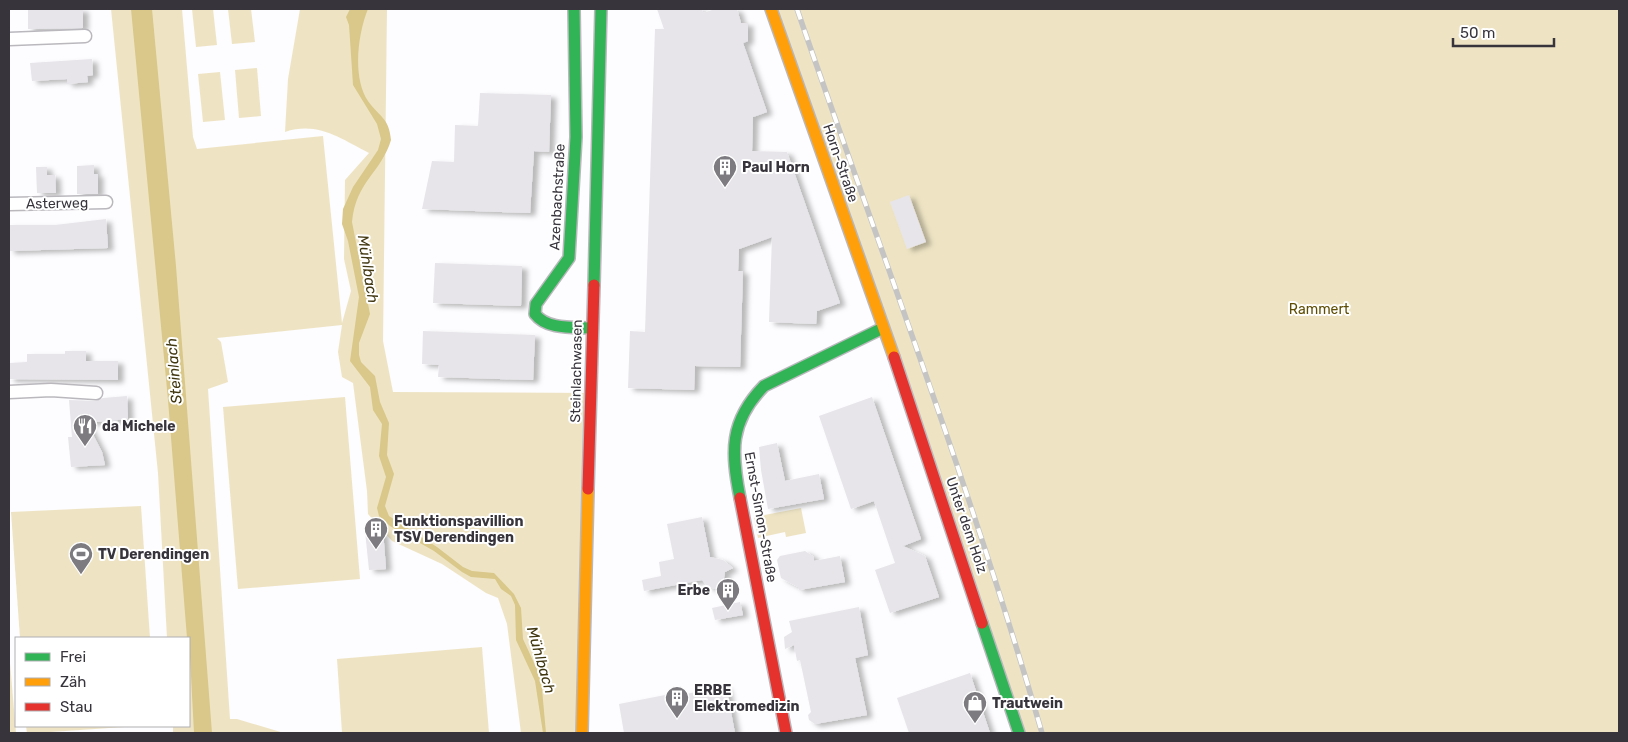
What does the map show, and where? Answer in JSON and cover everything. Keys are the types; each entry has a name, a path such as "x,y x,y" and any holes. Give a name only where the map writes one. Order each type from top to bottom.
{"street":[{"name":"Azenbachstraße","path":"574,9 576,137 569,258 564,272 542,293 537,303 537,317 542,323 550,326 592,328"},
{"name":"Steinlachwasen","path":"582,733 601,9"},
{"name":"Horn-Straße","path":"770,9 883,328"},
{"path":"9,39 86,36"},
{"name":"Asterweg","path":"9,204 106,202"},
{"name":"Ernst-Simon-Straße","path":"786,733 733,460 738,419 750,400 764,386 883,328"},
{"name":"Unter dem Holz","path":"883,328 1020,733"},
{"path":"9,392 51,390 96,393"}],"green space":[{"path":"111,9 182,9 193,137 197,149 323,136 342,323 351,291 344,259 345,180 369,153 339,137 319,130 297,129 285,132 288,79 300,9 387,9 383,341 393,392 590,393 582,733 521,733 507,624 498,598 486,593 442,564 392,541 368,514 367,491 353,383 342,377 338,352 342,325 217,338 221,342 228,382 208,389 230,719 237,719 284,733 173,733 173,727 190,727 190,637 167,637 158,473"},
{"path":"192,9 213,9 217,45 196,47"},
{"path":"228,9 251,9 255,42 232,44"},
{"name":"Rammert","path":"771,9 1619,9 1619,733 1019,733"},
{"path":"257,68 261,116 239,118 235,70"},
{"path":"220,72 225,120 203,122 198,74"},
{"path":"345,397 360,579 238,589 223,407"},
{"name":"TV Derendingen","path":"141,506 150,637 20,637 11,512"},
{"path":"801,508 806,533 786,537 785,532 758,538 754,517"},
{"path":"482,647 489,733 342,733 337,659"},
{"path":"9,651 16,733 9,733"},
{"path":"26,727 124,727 36,733 27,733"}],"water":[{"name":"Steinlach","path":"131,9 152,9 176,266 212,733 194,733 190,637 187,637 168,400"},
{"path":"350,9 368,9 359,43 358,68 360,80 368,101 386,122 391,140 387,151 358,197 352,222 370,314 359,343 359,355 361,362 375,376 380,402 389,423 387,455 394,474 385,506 389,516 437,547 463,567 472,571 494,573 514,594 521,608 523,639 541,678 546,733 543,733 535,681 516,640 515,605 511,596 501,589 495,579 471,577 434,551 390,526 379,516 377,508 386,477 379,456 382,424 373,410 370,387 350,361 359,297 348,241 342,224 343,209 353,187 378,150 381,139 377,124 353,85 349,25 346,17"}],"building":[{"path":"28,9 83,9 83,28 28,29"},
{"name":"Paul Horn","path":"657,9 702,9 703,13 715,9 737,9 741,23 748,23 748,41 743,43 767,112 753,117 752,151 787,152 840,303 817,311 816,324 769,322 772,237 739,249 738,271 743,271 740,367 695,366 694,390 628,388 630,331 645,332 655,29 664,29"},
{"path":"92,59 93,75 87,76 88,82 67,84 67,79 32,81 30,63"},
{"path":"480,93 551,95 549,152 534,151 530,213 422,209 432,161 454,162 455,125 478,126"},
{"path":"94,165 94,174 98,174 98,194 77,194 77,166"},
{"path":"36,167 47,167 47,175 55,175 56,193 37,193"},
{"path":"909,195 926,242 907,249 890,202"},
{"path":"106,219 108,248 9,251 9,225 55,225"},
{"path":"435,263 522,266 521,306 433,303"},
{"path":"423,331 535,335 533,380 438,377 439,365 422,364"},
{"path":"65,351 86,351 86,361 118,361 118,380 9,379 9,363 27,362 27,354 65,354"},
{"path":"127,396 128,419 87,423 102,452 105,465 71,467 68,437 72,437 69,400 95,401 103,398"},
{"path":"872,397 921,539 903,546 925,556 939,597 890,613 875,570 895,563 874,501 851,509 819,416"},
{"path":"777,443 785,481 819,474 824,499 768,509 759,447"},
{"path":"702,517 710,557 723,560 733,568 725,572 723,584 717,589 708,587 702,580 644,591 642,580 661,576 659,562 674,559 667,524"},
{"name":"Funktionspavillion TSV Derendingen","path":"383,530 386,569 369,570 365,531"},
{"path":"805,551 814,557 814,561 840,556 845,582 799,590 798,587 781,578 777,560 780,556"},
{"name":"Erbe","path":"740,602 743,615 715,620 712,608"},
{"path":"859,607 868,655 855,658 867,715 815,724 809,720 808,715 811,712 800,660 797,661 794,645 785,649 784,637 792,632 789,621"},
{"path":"970,673 990,733 909,733 897,698"},
{"name":"ERBE Elektromedizin","path":"726,686 735,733 624,733 619,704 665,695 666,698"}],"railway":[{"path":"797,9 955,460 1042,733"}],"traffic: fast":[{"path":"574,9 576,137 569,258 536,304 535,314 546,323 553,325 592,328"},
{"path":"594,285 601,9"},
{"path":"740,498 734,452 739,425 744,412 753,399 764,386 883,328"},
{"path":"982,623 1019,733"}],"traffic: slow":[{"path":"771,9 894,357"},
{"path":"582,733 588,489"}],"traffic: jam":[{"path":"588,489 594,285"},
{"path":"894,357 982,623"},
{"path":"740,498 786,733"}],"place":[{"name":"Paul Horn","path":"725,188"},
{"name":"da Michele","path":"85,447"},
{"name":"Funktionspavillion TSV Derendingen","path":"376,550"},
{"name":"TV Derendingen","path":"81,575"},
{"name":"Erbe","path":"728,611"},
{"name":"ERBE Elektromedizin","path":"677,719"},
{"name":"Trautwein","path":"975,724"}],"water label":[{"name":"Mühlbach","path":"368,269"},
{"name":"Mühlbach","path":"541,660"}]}
